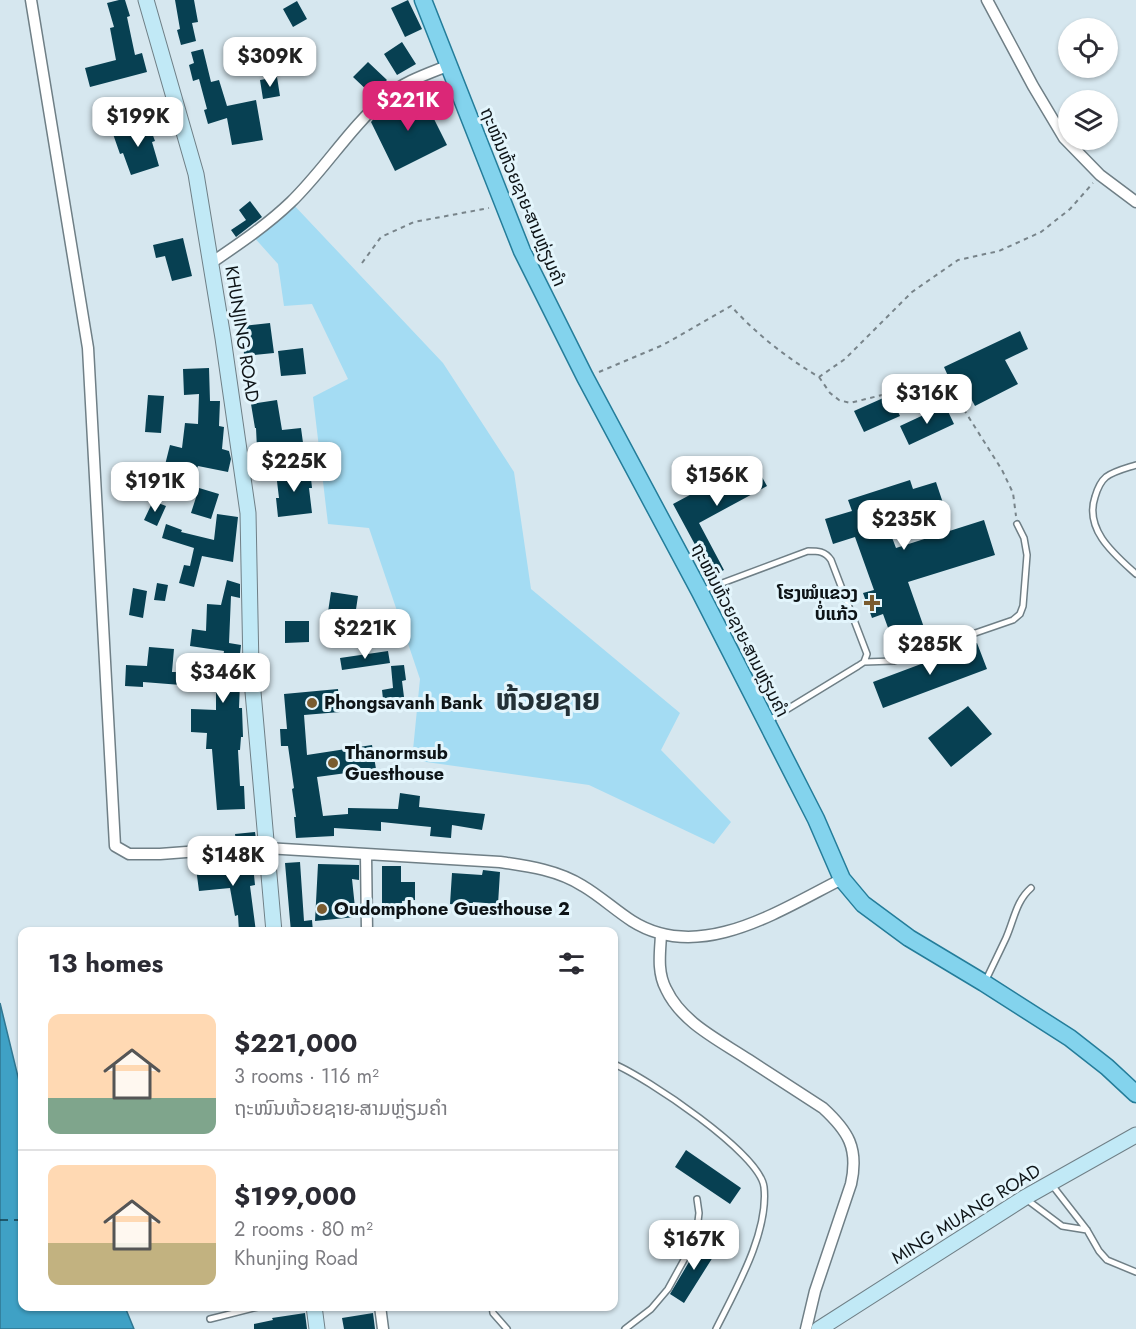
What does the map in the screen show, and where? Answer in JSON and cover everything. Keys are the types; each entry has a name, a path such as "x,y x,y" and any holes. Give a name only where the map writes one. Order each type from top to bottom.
{"main road":[{"name":"KHUNJING ROAD","path":"146,0 196,174 249,513 251,669 274,927"},
{"name":"ຖະໜົນຫ້ວຍຊາຍ-ສາມຫຼ່ຽມຄຳ","path":"423,0 522,252 816,819 842,879 863,904 909,938 1070,1038 1107,1067 1136,1094"},
{"name":"MING MUANG ROAD","path":"819,1329 1024,1198 1136,1135"},
{"path":"315,1311 317,1329"}],"street":[{"path":"31,0 88,348 115,846 129,854 266,847 531,866 556,873 583,885 633,922 661,935 684,937 710,935 753,923 842,879"},
{"path":"987,0 1064,138 1100,176 1136,202"},
{"path":"211,263 252,235 291,201 387,95 420,77 447,66"},
{"path":"366,854 367,927"},
{"path":"661,935 659,962 661,977 676,1007 696,1026 823,1108 839,1123 849,1138 854,1168 851,1184 815,1291 806,1329"},
{"path":"381,1311 383,1329"}],"lane":[{"path":"1136,465 1106,477 1093,501 1093,516 1098,532 1112,553 1136,574"},
{"path":"765,722 864,662 894,661 1013,620 1020,614 1023,606 1027,555 1024,538 1017,524"},
{"path":"700,592 808,551 826,553 831,560 866,648 867,654 864,662"},
{"path":"984,983 1007,936 1018,903 1031,888"},
{"path":"618,1066 689,1110 723,1135 751,1162 764,1185 762,1216 755,1246 716,1329"},
{"path":"1050,1184 1107,1260 1136,1272"},
{"path":"1024,1198 1062,1226 1086,1230"},
{"path":"625,1329 651,1309 668,1289 696,1238 699,1213 697,1199"},
{"path":"210,1319 242,1311"},
{"path":"493,1311 507,1329"}],"path":[{"path":"819,377 845,359 912,292 958,260 999,251 1041,232 1070,209 1100,176"},
{"path":"362,263 381,237 414,222 504,206"},
{"path":"585,377 663,345 731,306 747,324 819,377 830,393 839,400 850,403 890,393 909,391 945,397 961,405 1006,478 1013,494 1017,524"}],"shaded area":[{"path":"291,202 443,363 514,472 531,589 680,713 661,750 731,822 714,844 589,785 412,760 420,679 369,528 328,524 313,397 348,379 312,304 284,306 278,264 252,235"},
{"path":"0,1003 18,1077 18,1311 127,1311 134,1329 0,1329"}],"building":[{"path":"125,0 130,16 127,17 135,55 142,53 147,72 90,87 85,68 116,60 110,28 114,27 107,3"},
{"path":"175,0 194,0 198,22 192,23 196,41 181,45 177,30 180,29"},
{"path":"408,0 422,29 405,37 391,8"},
{"path":"297,1 307,19 293,27 283,9"},
{"path":"402,42 416,64 397,75 384,54"},
{"path":"203,49 211,82 219,80 227,106 256,100 263,140 232,145 227,118 208,124 204,110 207,109 199,79 193,81 189,65 194,63 191,52"},
{"path":"368,62 387,80 372,95 353,77"},
{"path":"277,77 280,96 263,99 260,80"},
{"path":"421,93 447,145 395,171 371,122 377,115 408,100 411,103 414,101 412,98"},
{"path":"148,122 155,141 152,142 159,166 131,175 113,134"},
{"path":"250,201 262,217 236,237 231,230 246,220 239,210"},
{"path":"183,238 192,276 172,281 165,256 156,258 153,245"},
{"path":"270,323 274,353 244,356 243,326"},
{"path":"1020,331 1028,349 1005,360 1018,384 975,406 961,380 952,385 944,367"},
{"path":"303,348 306,374 281,376 278,351"},
{"path":"209,368 210,401 220,401 219,426 224,427 222,449 229,451 231,459 228,472 198,466 195,474 183,471 171,500 161,496 173,468 165,465 170,445 182,448 185,423 198,424 199,394 184,395 183,369"},
{"path":"148,395 164,396 161,433 145,432"},
{"path":"890,395 900,416 864,432 854,411"},
{"path":"277,400 282,430 301,428 304,450 285,452 285,447 257,449 251,404"},
{"path":"945,405 954,424 909,445 900,426"},
{"path":"753,461 767,486 699,523 724,570 712,576 673,504"},
{"path":"310,469 312,488 309,488 312,513 278,517 276,498 279,498 276,473"},
{"path":"910,480 913,489 936,482 945,509 888,527 896,548 984,520 995,555 908,582 927,636 895,647 883,614 872,618 863,593 874,590 855,537 833,544 825,519 852,511 848,500"},
{"path":"199,488 219,494 211,519 191,513"},
{"path":"153,501 166,506 157,526 144,520"},
{"path":"217,514 238,517 233,562 202,556 194,587 179,583 184,565 190,566 194,548 162,538 166,524 182,530 181,532 214,540"},
{"path":"227,580 240,584 240,598 231,596 229,643 241,645 238,683 240,683 239,708 242,708 243,737 241,737 240,750 238,750 240,786 244,786 245,809 217,810 212,749 206,749 207,733 191,732 191,709 216,710 216,682 219,682 224,651 190,646 192,629 206,631 207,604 221,605"},
{"path":"157,583 168,585 165,601 154,600"},
{"path":"133,588 147,591 143,618 129,615"},
{"path":"331,592 358,596 355,616 328,612"},
{"path":"285,621 309,621 309,642 285,643"},
{"path":"977,643 987,669 883,708 873,682"},
{"path":"149,647 174,649 172,672 182,672 181,685 143,682 143,687 125,686 126,665 147,666"},
{"path":"388,651 390,663 342,670 340,658"},
{"path":"404,665 406,680 402,681 405,705 384,708 382,690 393,688 391,666"},
{"path":"338,689 340,712 304,715 307,755 372,745 376,769 317,777 323,816 348,814 348,808 398,809 400,793 420,796 419,807 485,814 482,830 452,825 451,838 430,836 431,827 381,822 381,831 334,828 334,836 296,838 292,789 294,788 288,746 281,746 280,729 287,729 284,694"},
{"path":"968,706 992,734 951,767 928,738"},
{"path":"255,832 256,839 236,841 235,834"},
{"path":"252,855 255,885 250,886 255,927 239,927 238,915 235,916 230,888 199,891 196,868 238,863 237,856"},
{"path":"300,862 304,921 312,920 313,927 291,927 285,863"},
{"path":"318,864 359,865 359,880 352,879 356,917 315,921"},
{"path":"382,866 401,866 401,882 415,882 415,900 402,901 402,909 382,910"},
{"path":"483,870 500,872 498,904 473,902 472,906 450,904 452,873 482,875"},
{"path":"686,1150 741,1188 730,1204 675,1167"},
{"path":"702,1240 718,1249 684,1303 670,1294"},
{"path":"305,1313 307,1329 254,1329 254,1324 273,1320 272,1318"},
{"path":"373,1313 375,1329 344,1329 342,1318"}],"ferry route":[{"path":"0,1220 18,1220"}],"place":[{"name":"ໂຮງໝໍແຂວງ ບໍ່ແກ້ວ","path":"872,603"},
{"name":"Phongsavanh Bank","path":"312,703"},
{"name":"Thanormsub Guesthouse","path":"333,763"},
{"name":"Oudomphone Guesthouse 2","path":"322,909"}],"district":[{"name":"ຫ້ວຍຊາຍ","path":"548,700"}]}
